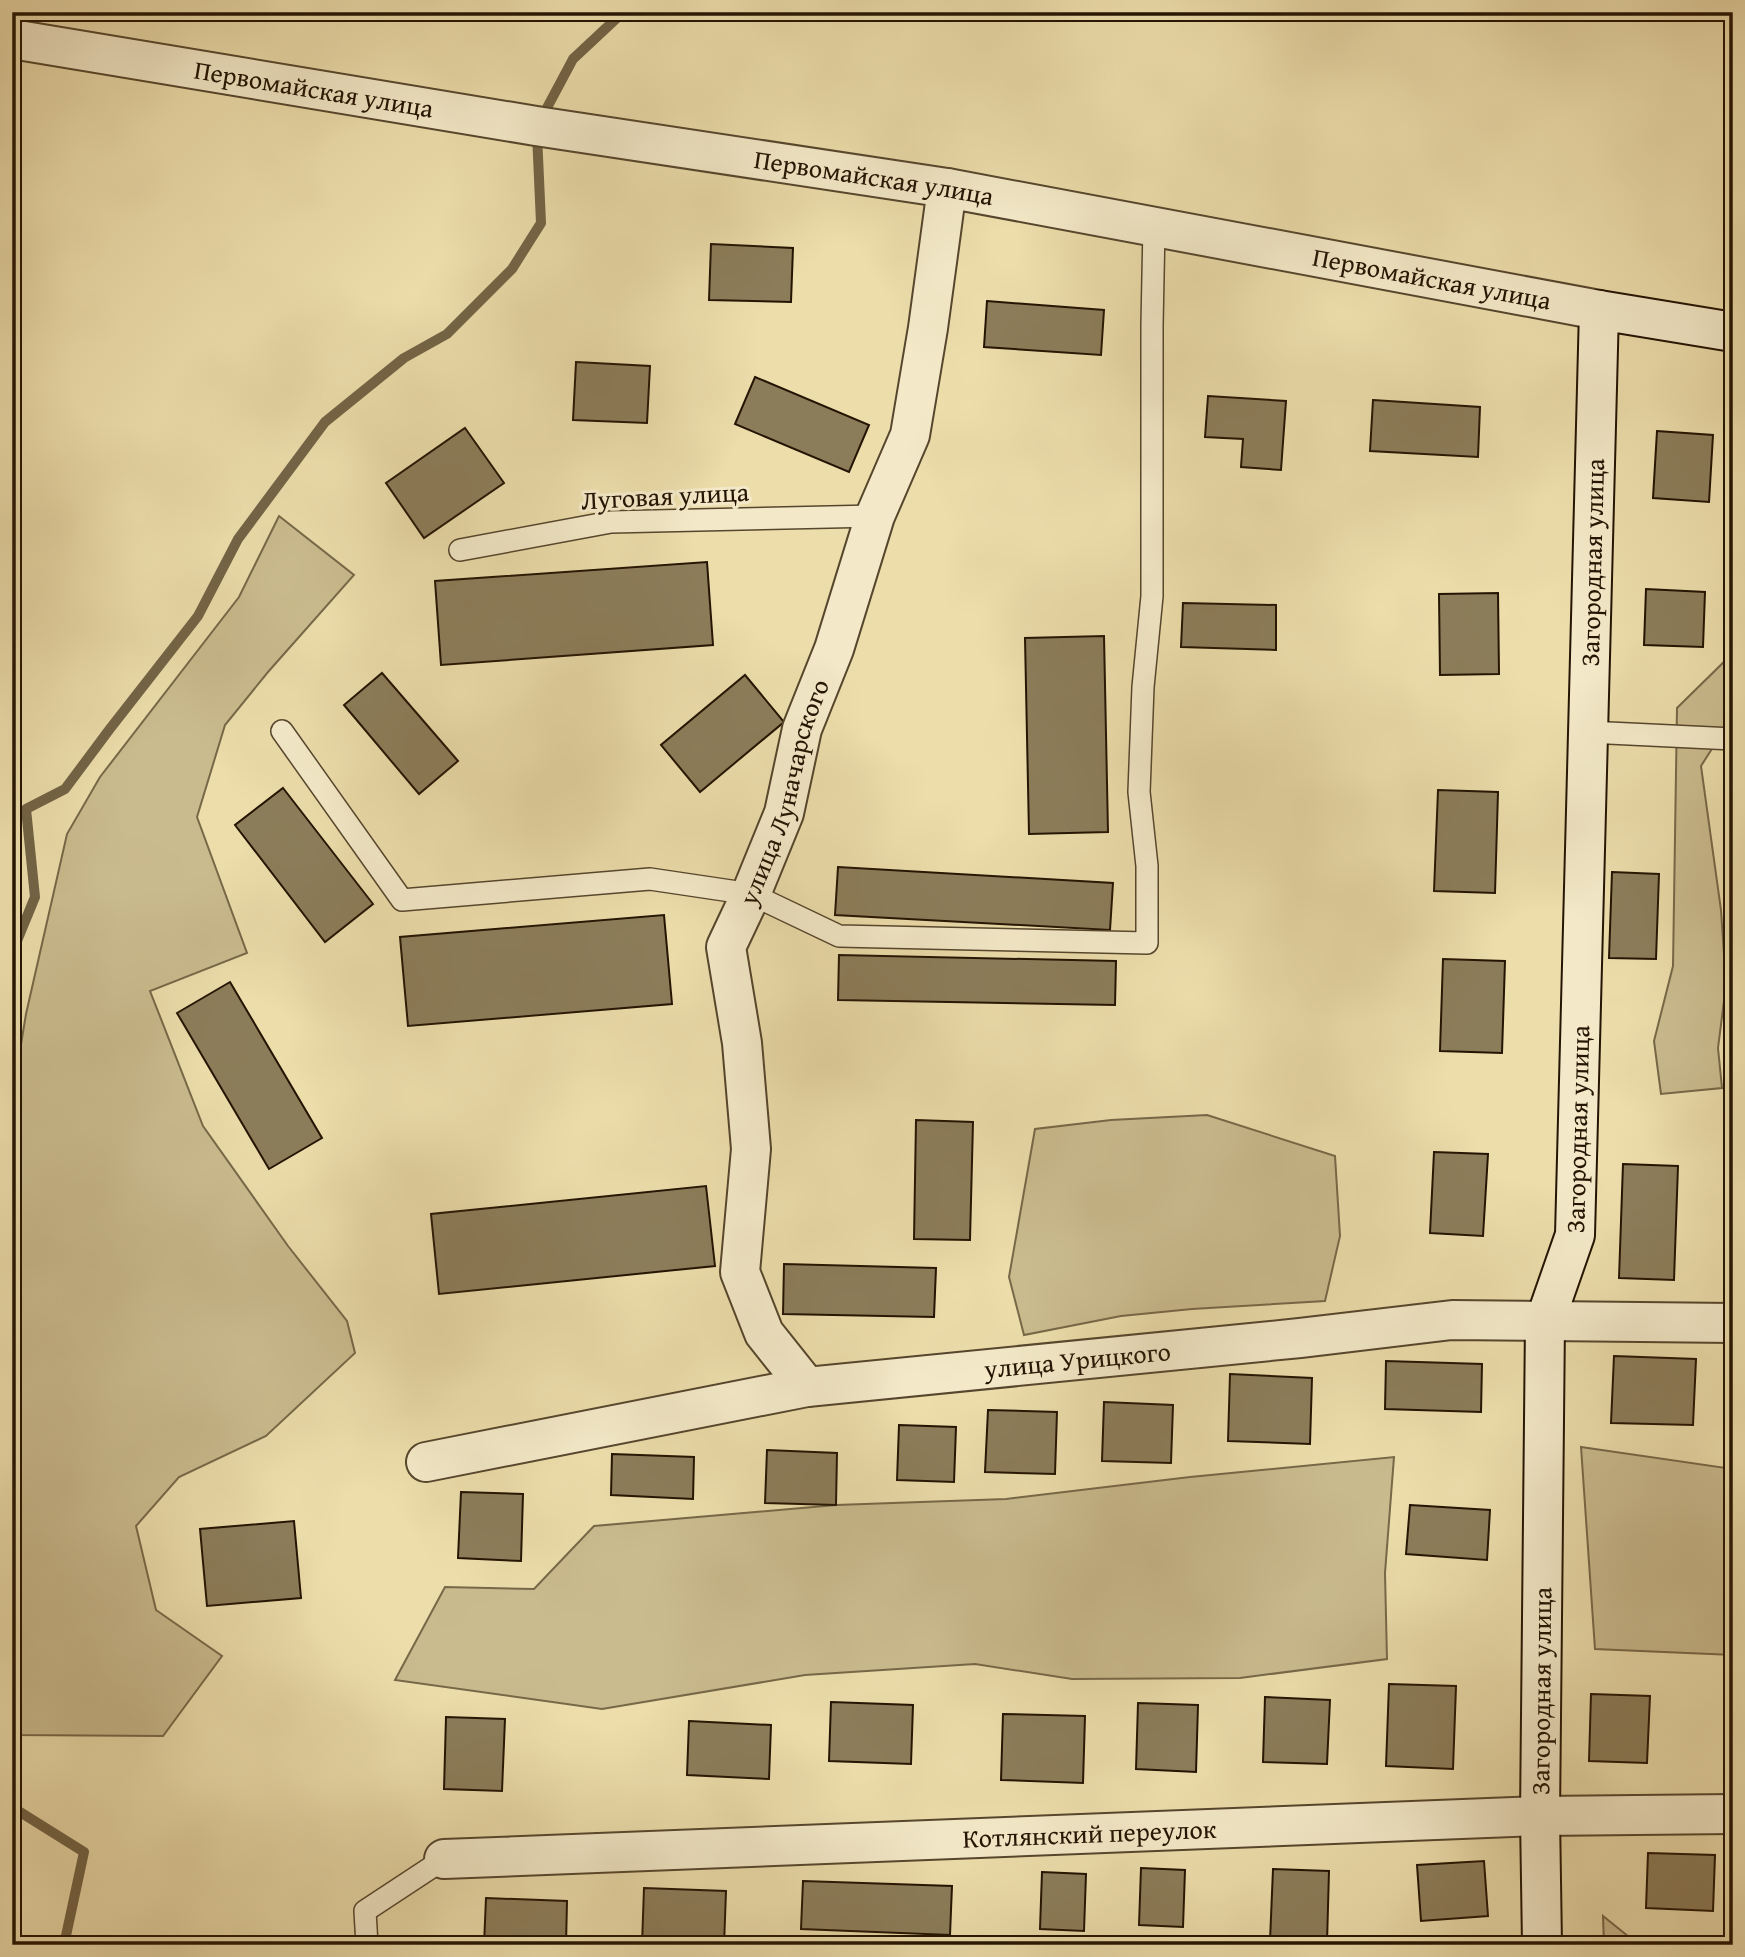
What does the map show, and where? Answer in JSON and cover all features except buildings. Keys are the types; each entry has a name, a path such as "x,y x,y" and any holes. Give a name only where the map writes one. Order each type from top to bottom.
{"street":[{"name":"Первомайская улица","path":"12,39 537,126 947,188 1599,310 1733,332"},
{"name":"улица Луначарского","path":"807,1387 764,1333 740,1272 751,1149 742,1043 726,947 784,813 802,729 834,649 875,516 910,435 947,188"},
{"name":"Загородная улица","path":"1542,1945 1540,1816 1545,1321 1575,1235 1599,310"},
{"name":"улица Урицкого","path":"426,1462 807,1387 1300,1338 1452,1320 1733,1323"},
{"name":"Котлянский переулок","path":"444,1859 1540,1816 1733,1814"}],"lane":[{"path":"282,731 402,900 650,879 751,894 839,936 1147,943 1147,866 1139,792 1143,687 1152,596 1154,227"},
{"name":"Луговая улица","path":"460,550 611,522 875,516"},
{"path":"1588,732 1733,739"},
{"path":"367,1945 365,1911 444,1859"}],"shaded area":[{"path":"279,516 354,575 225,725 197,817 247,953 150,991 203,1126 288,1246 347,1321 355,1353 266,1436 179,1477 136,1526 156,1610 222,1656 163,1736 12,1735 12,1099 26,1014 67,834 100,777 239,597"},
{"path":"1733,653 1733,716 1701,766 1721,910 1726,985 1718,1048 1722,1088 1661,1094 1654,1041 1673,966 1677,708"},
{"path":"1207,1115 1335,1156 1340,1236 1325,1301 1121,1316 1024,1335 1009,1277 1035,1129 1111,1120"},
{"path":"1581,1447 1733,1469 1733,1655 1595,1649"},
{"path":"1394,1457 1385,1573 1387,1659 1240,1678 1072,1679 975,1664 805,1675 602,1709 395,1680 445,1587 534,1589 594,1526 836,1505 1006,1499"},
{"path":"1603,1916 1639,1945 1604,1945"},
{"path":"1040,1936 1085,1945 1000,1945"}],"waterway":[{"path":"541,119 573,59 621,12"},
{"path":"12,953 35,897 26,809 65,789 198,616 238,539 325,422 404,358 447,334 512,269 541,223 537,134"},
{"path":"12,1807 84,1852 64,1945"}]}
